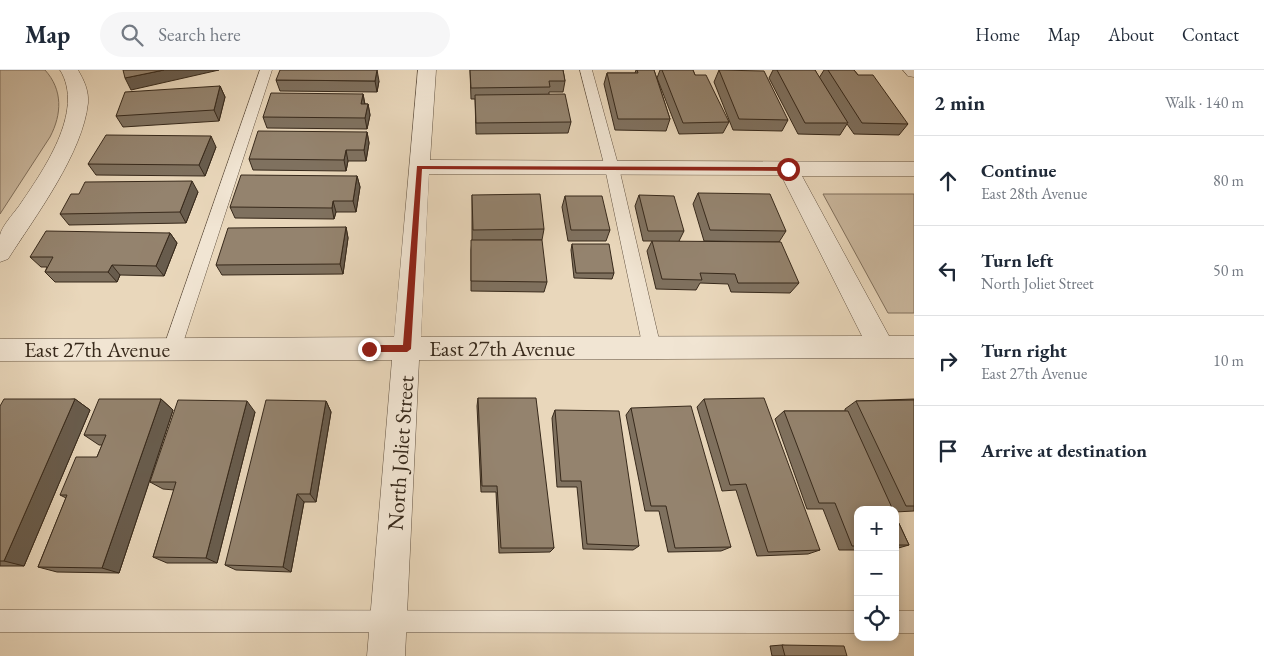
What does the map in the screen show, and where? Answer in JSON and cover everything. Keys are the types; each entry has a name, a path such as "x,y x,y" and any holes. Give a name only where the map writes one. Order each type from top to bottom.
{"street":[{"path":"0,253 58,159 72,128 78,103 77,82 69,70"},
{"name":"North Joliet Street","path":"386,656 427,70"},
{"path":"419,167 914,170"},
{"path":"788,169 882,348"},
{"name":"East 27th Avenue","path":"0,350 914,348"}],"lane":[{"path":"172,349 266,70"},
{"path":"586,70 612,168 652,348"},
{"path":"0,621 854,622"},
{"path":"899,622 914,622"}],"shaded area":[{"path":"0,70 45,70 55,86 59,102 57,120 50,137 0,214"},
{"path":"823,194 914,194 914,313 888,313"}],"building":[{"path":"123,70 164,70 125,78"},
{"path":"280,70 377,70 375,81 276,80"},
{"path":"470,70 563,70 565,81 549,81 550,87 471,88"},
{"path":"637,70 654,70 670,119 618,119 607,73 638,73"},
{"path":"662,70 693,70 695,75 706,75 729,122 683,123"},
{"path":"719,70 764,71 788,120 739,119"},
{"path":"777,70 815,70 848,123 805,123"},
{"path":"828,70 854,70 858,75 873,75 908,124 862,123"},
{"path":"220,86 214,110 116,116 125,92"},
{"path":"271,93 363,94 361,104 368,104 365,118 263,117"},
{"path":"565,94 571,122 476,123 475,95"},
{"path":"258,131 367,132 364,150 346,150 344,160 249,159"},
{"path":"106,135 211,136 199,165 88,164"},
{"path":"241,175 357,176 353,201 333,201 332,208 230,207"},
{"path":"192,181 180,212 60,214 71,194 79,194 85,182"},
{"path":"698,193 770,194 786,231 710,230"},
{"path":"540,194 544,229 473,230 472,195"},
{"path":"639,195 674,196 684,231 648,231"},
{"path":"565,196 602,196 610,230 571,230"},
{"path":"346,227 340,264 216,265 228,228"},
{"path":"46,231 170,233 156,266 112,265 108,272 45,272 53,257 30,257"},
{"path":"471,240 542,240 547,282 471,281"},
{"path":"652,241 781,242 799,283 738,283 735,274 700,273 702,280 662,279"},
{"path":"572,244 609,244 614,273 576,273"},
{"path":"478,398 536,398 554,548 501,548 497,486 482,486"},
{"path":"764,398 820,550 768,552 746,484 730,485 704,399"},
{"path":"4,399 75,399 4,561 0,561 0,406"},
{"path":"99,399 161,399 102,568 38,567 67,495 60,495 76,457 97,457 106,435 84,435"},
{"path":"178,400 247,401 206,558 153,557 176,482 150,482"},
{"path":"266,400 326,401 310,494 297,494 283,567 225,565"},
{"path":"914,400 914,506 906,506 856,401"},
{"path":"691,406 731,547 675,548 666,506 651,506 631,408"},
{"path":"555,410 619,411 639,546 587,544 581,481 561,481"},
{"path":"784,411 848,411 891,506 854,506 854,546 852,546 835,503 819,503"},
{"path":"899,524 909,545 899,545"},
{"path":"782,645 844,646 847,656 785,656"}],"route":[{"path":"369,349 407,349 419,167 788,169"}]}
